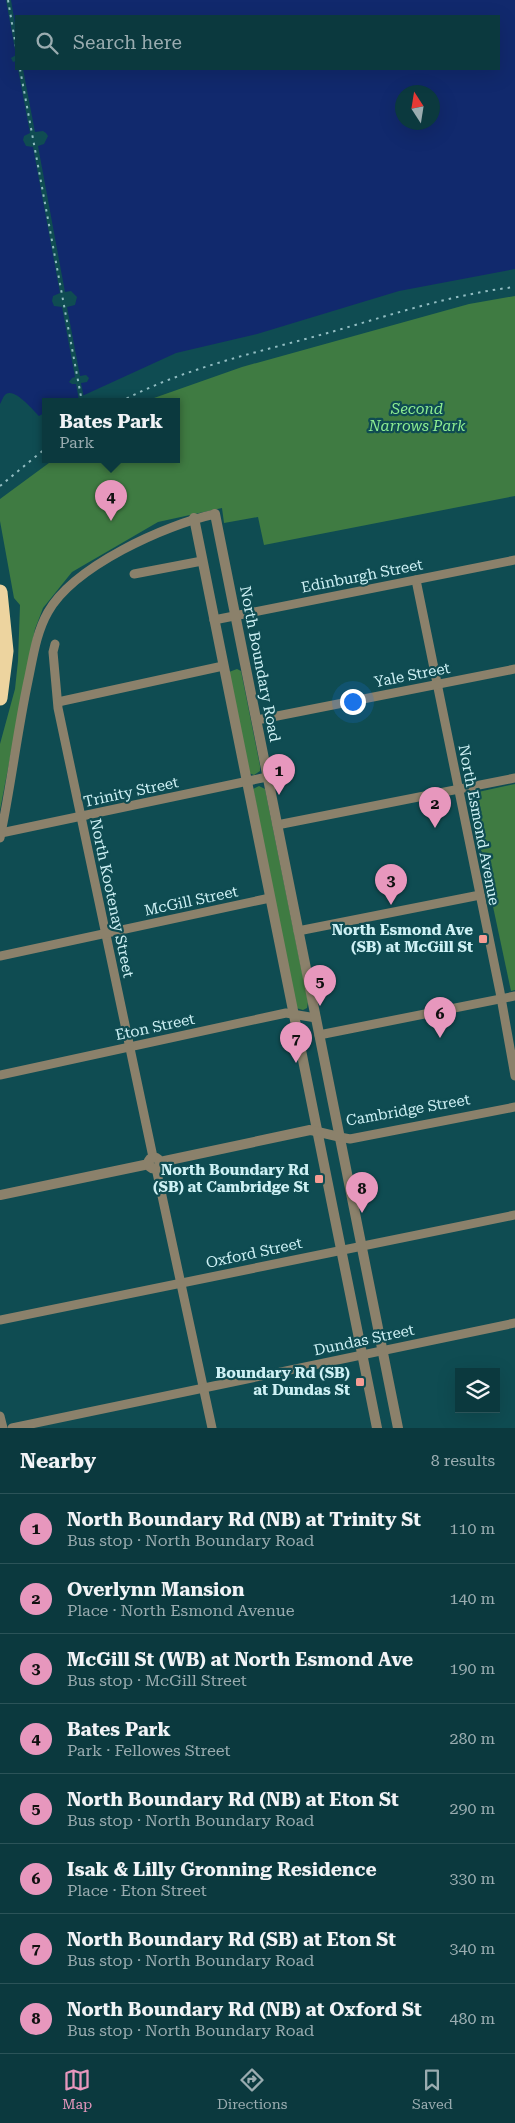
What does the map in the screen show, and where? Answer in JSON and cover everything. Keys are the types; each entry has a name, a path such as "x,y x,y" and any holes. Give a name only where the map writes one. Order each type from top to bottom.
{"highway":[{"path":"0,698 6,651 1,597"}],"street":[{"path":"0,836 31,667 38,636 48,612 64,592 96,566 136,542 194,518 215,514"},
{"name":"North Boundary Road","path":"215,514 398,1428"},
{"path":"194,518 377,1428"},
{"name":"Edinburgh Street","path":"214,620 515,560"},
{"path":"134,574 202,561"},
{"name":"North Esmond Avenue","path":"416,580 515,1076"},
{"name":"North Kootenay Street","path":"55,644 53,652 58,702 81,817 212,1428"},
{"path":"58,702 223,666"},
{"name":"Yale Street","path":"257,720 515,669"},
{"name":"Trinity Street","path":"0,836 267,777"},
{"path":"277,826 515,778"},
{"path":"298,931 480,894"},
{"name":"McGill Street","path":"0,956 270,898"},
{"path":"319,1036 515,996"},
{"name":"Eton Street","path":"0,1075 286,1013 316,1018"},
{"name":"Cambridge Street","path":"0,1195 310,1130 350,1139 515,1107"},
{"name":"Oxford Street","path":"0,1320 515,1215"},
{"name":"Dundas Street","path":"12,1428 515,1323"},
{"path":"0,1416 2,1428"}],"green space":[{"name":"Second Narrows Park","path":"515,296 515,496 264,545 258,517 224,523 222,508 158,522 72,572 43,608 35,629 0,810 0,744 15,689 20,605 14,598 0,521 0,499 49,463 180,463 180,398 154,398 242,367 469,304"},
{"path":"237,669 241,671 260,766 260,771 254,775 249,773 229,672"},
{"path":"515,784 515,990 511,991 469,794"},
{"path":"259,786 265,789 308,1002 307,1008 303,1010 296,1008 253,789"}],"water":[{"path":"0,0 515,0 515,269 399,291 257,334 176,353 78,398 42,398 42,414 39,416 24,400 14,394 6,394 0,404"}],"pier":[{"path":"6,0 11,0 15,24 15,50"},
{"path":"15,56 15,61 13,62 11,58"},
{"path":"18,70 23,70 35,132 43,131 48,136 44,144 38,146 65,292 71,291 77,297 75,305 67,307 80,376 86,375 89,378 87,382 81,383 84,398 79,398 76,384 69,382 75,377 62,307 54,306 52,301 53,296 60,293 33,147 26,146 23,140 24,136 30,133"}],"railway":[{"path":"8,0 15,41"},
{"path":"20,70 81,398"},
{"path":"128,398 170,379 223,361 445,300 515,287"},
{"path":"0,486 42,451"}],"place":[{"name":"Bates Park","path":"111,521"},
{"name":"North Boundary Rd (NB) at Trinity St","path":"279,795"},
{"name":"Overlynn Mansion","path":"435,828"},
{"name":"McGill St (WB) at North Esmond Ave","path":"391,905"},
{"name":"North Esmond Ave (SB) at McGill St","path":"483,939"},
{"name":"North Boundary Rd (NB) at Eton St","path":"320,1006"},
{"name":"Isak & Lilly Gronning Residence","path":"440,1038"},
{"name":"North Boundary Rd (SB) at Eton St","path":"296,1063"},
{"name":"North Boundary Rd (SB) at Cambridge St","path":"319,1179"},
{"name":"North Boundary Rd (NB) at Oxford St","path":"362,1213"},
{"name":"Boundary Rd (SB) at Dundas St","path":"360,1382"}]}
